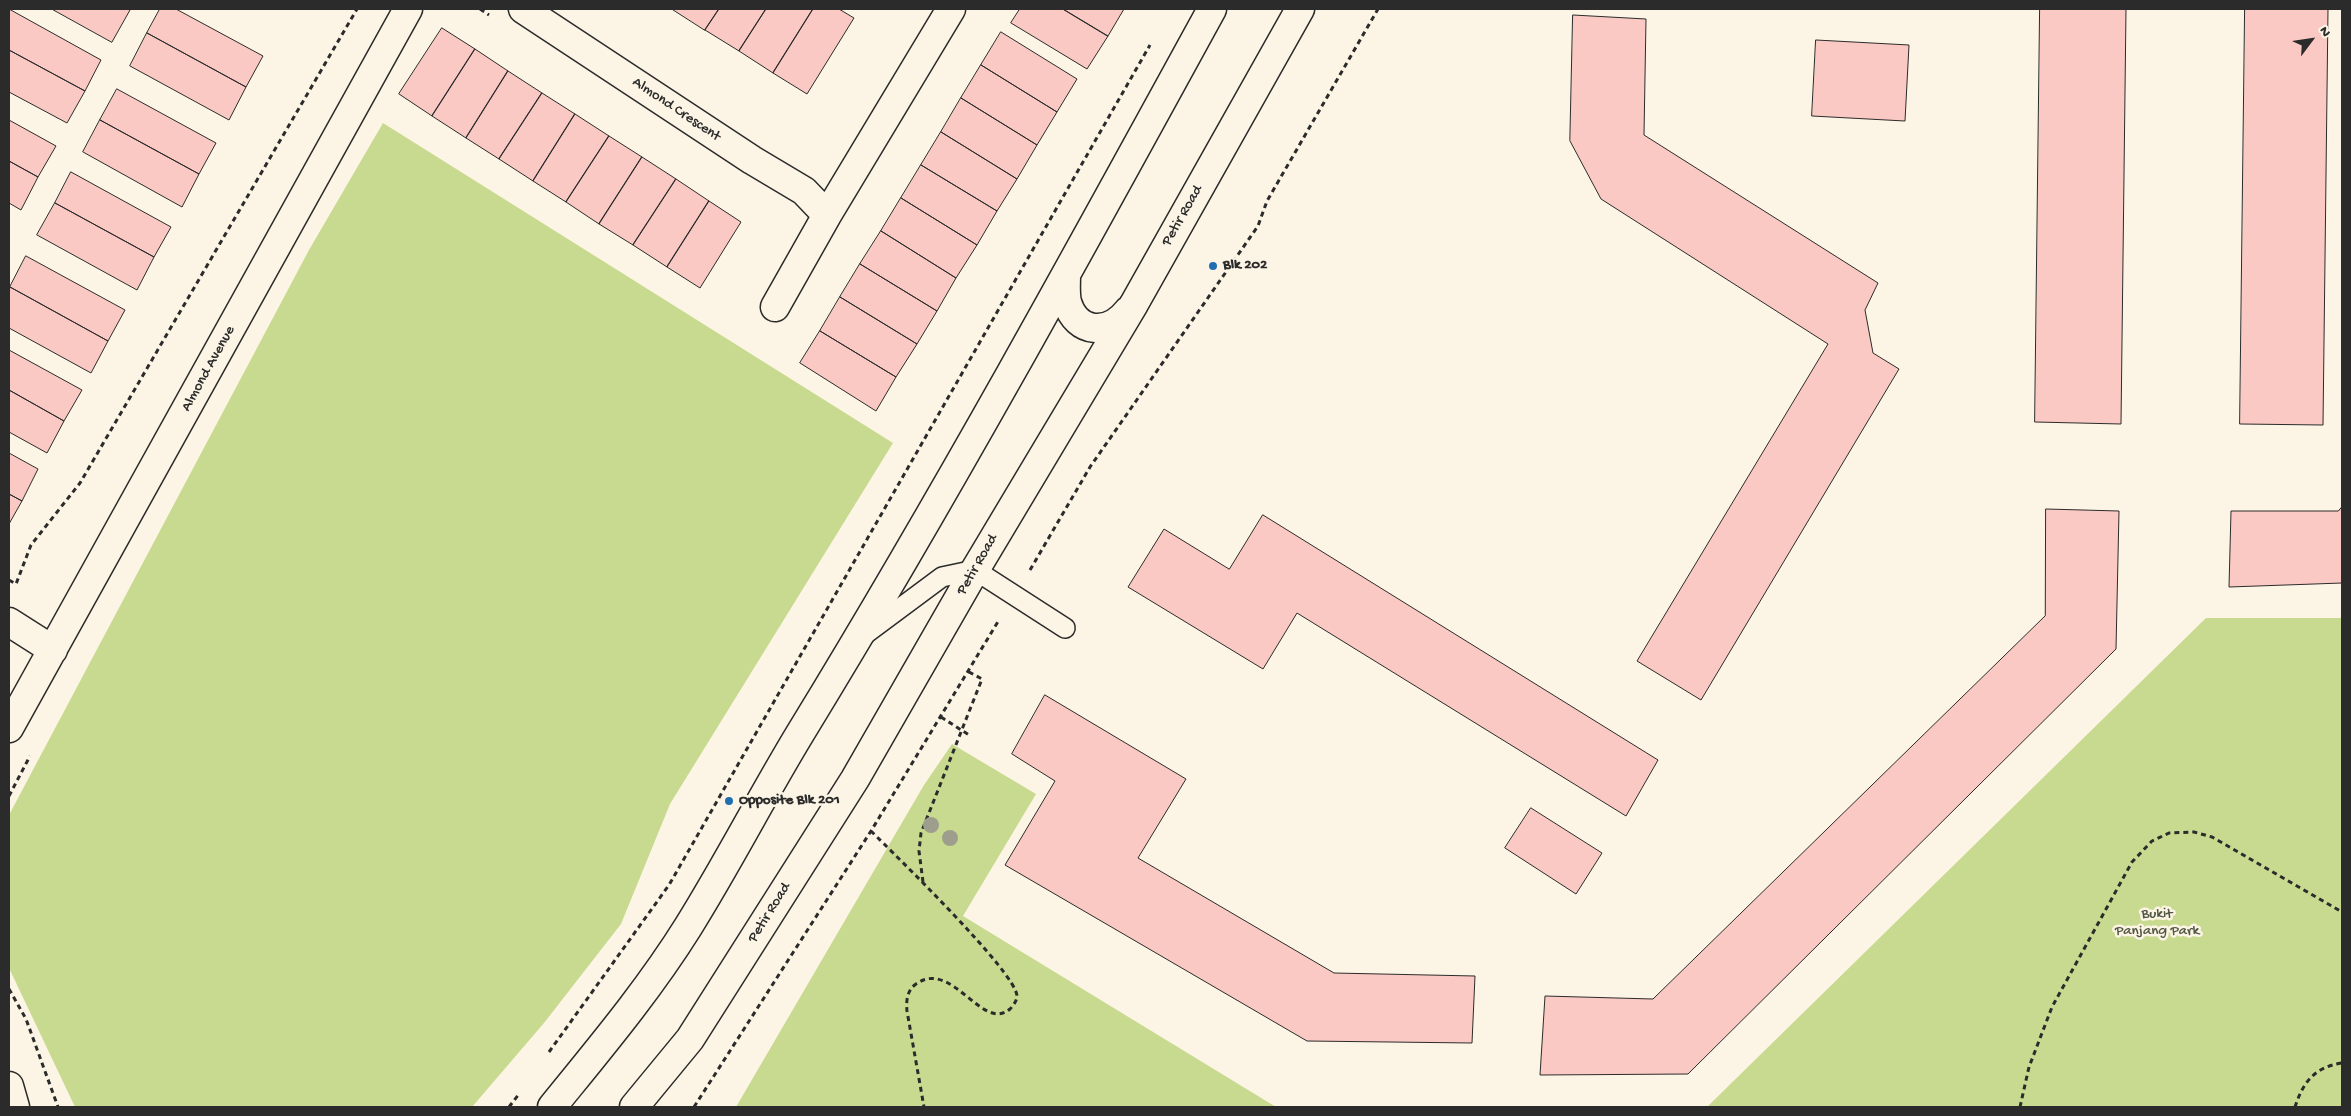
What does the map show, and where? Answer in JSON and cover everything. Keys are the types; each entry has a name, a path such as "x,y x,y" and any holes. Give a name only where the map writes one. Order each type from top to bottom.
{"main road":[{"name":"Almond Avenue","path":"9,728 408,9"},
{"name":"Almond Crescent","path":"523,9 752,160 804,191 827,214"},
{"path":"775,307 827,214 951,9"},
{"path":"552,1107 639,999 687,928 857,640 1066,274 1212,9"},
{"name":"Petir Road","path":"634,1107 690,1039 855,779 975,570 1134,304 1300,9"},
{"path":"1066,274 1067,302 1072,314 1080,324 1095,329 1107,328 1121,320 1134,304"},
{"path":"9,622 53,650"},
{"path":"9,1086 15,1107"}],"lane":[{"path":"857,640 937,580 952,574 975,570 1065,628"}],"path":[{"path":"9,580 16,584 31,546 80,483 357,9"},
{"path":"694,1107 871,831 1090,467 1258,226 1267,201 1378,9"},
{"path":"544,1060 668,885 1151,43"},
{"path":"923,882 918,851 921,833 960,730 982,679 968,671"},
{"path":"941,717 969,735"},
{"path":"871,831 923,882 992,957 1013,984 1017,993 1017,1000 1010,1008 1002,1013 992,1013 938,978 928,978 911,988 907,998 907,1011 924,1107"},
{"path":"2020,1107 2029,1067 2052,1007 2132,862 2152,841 2169,833 2194,832 2212,837 2342,912"},
{"path":"9,989 26,1019 58,1107"},
{"path":"2295,1107 2301,1089 2312,1074 2329,1065 2342,1063"},
{"path":"509,1107 521,1091"}],"green space":[{"path":"383,123 893,443 670,804 621,924 544,1023 472,1107 75,1107 9,968 9,815 309,250"},
{"name":"Bukit Panjang Park","path":"2206,618 2342,618 2342,1107 1707,1107"},
{"path":"952,744 1036,794 963,916 1276,1107 736,1107 924,785"}],"building":[{"path":"9,9 101,60 85,91 9,50"},
{"path":"52,9 128,9 130,10 112,42"},
{"path":"160,9 176,9 263,56 246,87 147,33"},
{"path":"672,9 719,9 705,30"},
{"path":"719,9 766,9 739,51 705,30"},
{"path":"766,9 813,9 773,73 739,51"},
{"path":"813,9 839,9 854,18 807,94 773,73"},
{"path":"1020,9 1063,9 1108,36 1087,69 1011,23"},
{"path":"1063,9 1124,9 1108,36"},
{"path":"2040,9 2126,9 2121,424 2035,422"},
{"path":"2245,9 2328,9 2323,425 2240,424"},
{"path":"1573,15 1646,19 1644,135 1878,283 1865,310 1873,353 1899,369 1701,700 1637,661 1828,344 1601,199 1570,141"},
{"path":"442,28 475,49 432,116 399,94"},
{"path":"1001,32 1077,79 1057,112 981,65"},
{"path":"147,33 246,87 229,120 130,66"},
{"path":"1816,40 1909,45 1905,121 1812,116"},
{"path":"475,49 508,71 466,138 432,116"},
{"path":"9,50 85,91 67,123 9,92"},
{"path":"981,65 1057,112 1037,145 961,98"},
{"path":"508,71 542,93 499,159 466,138"},
{"path":"117,89 216,143 199,174 100,120"},
{"path":"542,93 575,114 533,181 499,159"},
{"path":"961,98 1037,145 1017,179 941,132"},
{"path":"575,114 609,136 566,202 533,181"},
{"path":"9,120 56,146 38,177 9,161"},
{"path":"100,120 199,174 182,207 83,152"},
{"path":"941,132 1017,179 997,211 921,165"},
{"path":"609,136 642,157 599,224 566,202"},
{"path":"642,157 676,179 633,245 599,224"},
{"path":"9,161 38,177 21,210 9,203"},
{"path":"921,165 997,211 977,245 901,198"},
{"path":"71,172 171,227 154,257 55,203"},
{"path":"676,179 709,201 667,267 633,245"},
{"path":"901,198 977,245 956,278 881,231"},
{"path":"709,201 741,222 700,288 667,267"},
{"path":"55,203 154,257 137,290 37,235"},
{"path":"881,231 956,278 937,311 860,264"},
{"path":"26,256 125,310 108,341 10,287"},
{"path":"860,264 937,311 917,344 840,297"},
{"path":"10,287 108,341 91,373 9,328"},
{"path":"840,297 917,344 896,377 820,331"},
{"path":"820,331 896,377 876,411 800,363"},
{"path":"9,350 82,390 64,421 9,390"},
{"path":"9,390 64,421 47,453 9,432"},
{"path":"9,453 38,469 22,501 9,494"},
{"path":"9,494 22,501 9,524"},
{"path":"2342,507 2342,583 2229,587 2231,511 2338,511"},
{"path":"2046,509 2119,511 2116,649 1688,1074 1540,1075 1545,996 1653,999 2045,616"},
{"path":"1263,515 1658,760 1626,816 1297,613 1263,669 1128,587 1164,529 1229,569"},
{"path":"1045,695 1186,779 1138,858 1334,973 1475,976 1472,1043 1307,1041 1005,865 1055,781 1012,754"},
{"path":"1531,808 1602,853 1576,894 1505,848"}],"place":[{"name":"Blk 202","path":"1213,266"},
{"name":"Opposite Blk 201","path":"729,801"}]}
